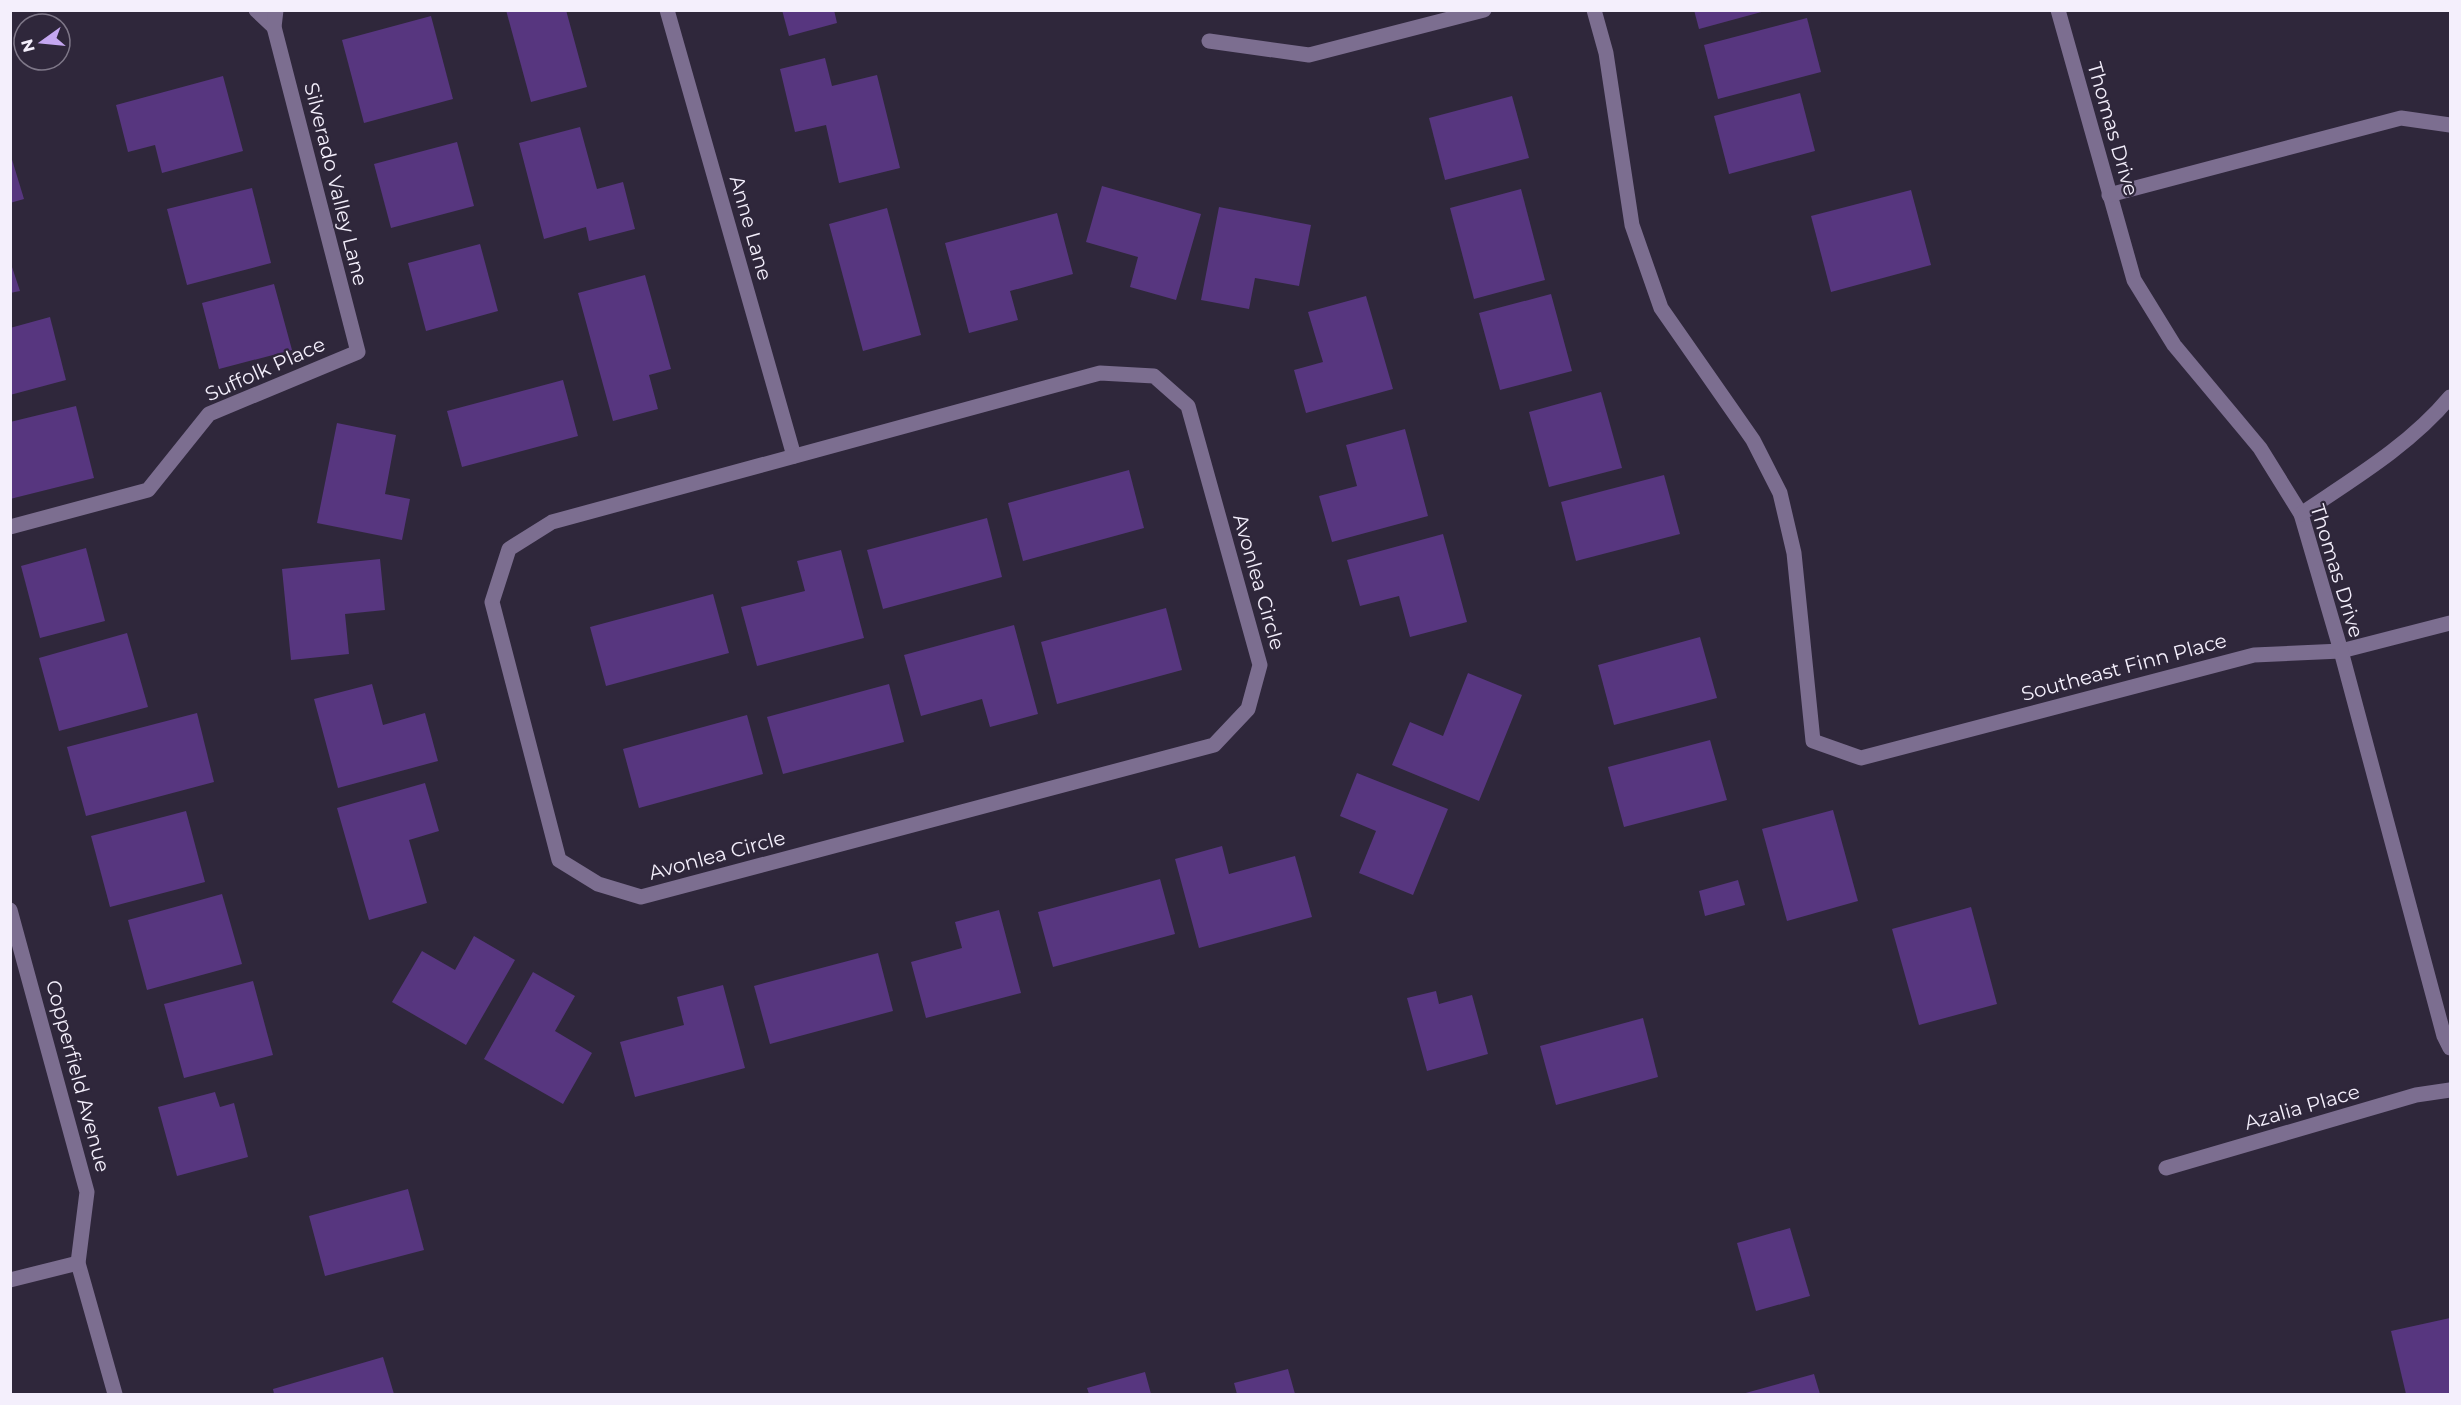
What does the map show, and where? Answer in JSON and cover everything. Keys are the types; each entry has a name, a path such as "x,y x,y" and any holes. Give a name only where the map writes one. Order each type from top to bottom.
{"street":[{"path":"256,10 274,27"},
{"name":"Silverado Valley Lane","path":"276,10 274,27 358,352"},
{"name":"Anne Lane","path":"667,10 794,456"},
{"path":"1209,42 1309,55 1484,10"},
{"name":"Southeast Finn Place","path":"1594,10 1606,53 1632,225 1661,308 1753,440 1780,493 1794,553 1813,741 1861,758 2254,655 2340,651 2451,623"},
{"name":"Thomas Drive","path":"2058,10 2134,280 2174,345 2260,448 2301,514 2444,1036 2451,1048"},
{"path":"2109,195 2401,118 2451,125"},
{"name":"Suffolk Place","path":"10,527 148,490 209,414 358,352"},
{"name":"Avonlea Circle","path":"1100,373 1154,376 1188,406 1260,665 1248,709 1214,745 641,897 598,884 559,860 492,603 509,549 552,522 794,456 1100,373"},
{"path":"2301,514 2372,466 2437,412 2451,397"},
{"name":"Copperfield Avenue","path":"10,910 87,1191 78,1263 115,1395"},
{"name":"Azalia Place","path":"2166,1168 2416,1095 2451,1090"},
{"path":"10,1281 78,1263"}],"building":[{"path":"506,10 566,10 587,87 531,102"},
{"path":"782,10 834,10 837,23 789,36"},
{"path":"1694,10 1765,10 1765,11 1699,29"},
{"path":"431,16 453,99 364,123 342,40"},
{"path":"1807,18 1821,72 1718,99 1704,45"},
{"path":"825,58 832,86 877,75 900,168 839,183 826,125 795,132 780,69"},
{"path":"223,76 243,151 162,173 155,145 128,152 116,105"},
{"path":"1800,93 1815,151 1729,174 1714,116"},
{"path":"1512,96 1529,158 1445,180 1429,118"},
{"path":"580,127 597,189 623,182 635,229 589,241 586,227 544,239 519,143"},
{"path":"457,142 474,206 391,228 374,164"},
{"path":"10,153 24,199 10,203"},
{"path":"1102,186 1201,214 1176,300 1130,287 1138,257 1086,242"},
{"path":"252,188 271,263 187,285 167,209"},
{"path":"1521,189 1545,280 1474,299 1450,208"},
{"path":"1911,190 1931,265 1831,292 1811,216"},
{"path":"1219,207 1311,225 1299,286 1255,278 1249,309 1201,300"},
{"path":"887,208 921,335 863,351 829,224"},
{"path":"1057,213 1073,274 1010,291 1018,320 969,333 945,243"},
{"path":"480,244 498,311 426,331 408,263"},
{"path":"10,261 20,291 10,293"},
{"path":"645,275 671,369 649,375 658,409 613,421 578,293"},
{"path":"274,284 292,350 219,369 202,303"},
{"path":"1551,294 1572,371 1500,390 1479,313"},
{"path":"1366,296 1393,389 1306,413 1294,370 1323,362 1308,312"},
{"path":"50,317 66,380 10,395 10,328"},
{"path":"563,380 578,436 462,467 447,411"},
{"path":"1601,392 1622,468 1549,487 1529,412"},
{"path":"76,406 94,478 10,499 10,422"},
{"path":"337,423 396,435 385,494 410,499 402,540 317,523"},
{"path":"1405,429 1428,516 1332,542 1319,496 1357,486 1346,445"},
{"path":"1129,470 1144,528 1023,561 1008,503"},
{"path":"1664,475 1680,534 1576,561 1561,502"},
{"path":"987,518 1002,577 883,609 867,550"},
{"path":"1443,534 1467,622 1410,637 1399,596 1360,606 1347,560"},
{"path":"86,548 105,621 40,638 21,566"},
{"path":"841,550 864,638 757,666 741,607 805,591 797,561"},
{"path":"380,559 385,610 345,614 349,654 291,660 282,569"},
{"path":"713,594 729,653 606,686 590,627"},
{"path":"1166,608 1182,670 1057,704 1041,642"},
{"path":"1014,625 1038,714 990,727 982,699 921,716 904,655"},
{"path":"127,633 148,707 59,731 39,658"},
{"path":"1700,637 1717,698 1614,725 1598,665"},
{"path":"1468,673 1522,695 1479,801 1392,765 1410,722 1443,736"},
{"path":"372,684 383,725 425,713 438,761 338,788 314,699"},
{"path":"889,684 904,742 783,774 767,717"},
{"path":"197,713 214,782 86,816 67,747"},
{"path":"747,715 763,774 639,808 623,749"},
{"path":"1710,740 1727,800 1624,827 1608,767"},
{"path":"1357,773 1448,809 1413,895 1359,873 1376,831 1340,816"},
{"path":"425,783 439,831 409,840 427,903 369,920 337,808"},
{"path":"1833,810 1858,901 1787,921 1762,829"},
{"path":"186,811 205,882 110,907 91,836"},
{"path":"1222,846 1229,874 1295,856 1312,917 1199,948 1175,859"},
{"path":"1160,879 1175,934 1053,967 1038,912"},
{"path":"1738,880 1745,905 1705,916 1699,891"},
{"path":"222,894 242,964 147,990 128,920"},
{"path":"1971,907 1997,1004 1919,1025 1892,929"},
{"path":"999,910 1021,993 926,1018 911,962 962,948 955,922"},
{"path":"474,936 515,960 466,1045 392,1002 422,951 455,970"},
{"path":"878,953 893,1011 770,1044 754,986"},
{"path":"533,972 575,996 555,1031 592,1053 563,1104 484,1059"},
{"path":"253,981 273,1055 184,1078 164,1004"},
{"path":"723,985 745,1068 635,1097 620,1042 684,1025 677,997"},
{"path":"1436,991 1439,1004 1472,995 1488,1054 1427,1071 1407,998"},
{"path":"1643,1018 1658,1077 1556,1105 1540,1046"},
{"path":"215,1092 220,1107 234,1103 248,1157 177,1176 158,1107"},
{"path":"408,1189 424,1250 325,1276 309,1216"},
{"path":"1790,1228 1810,1296 1756,1311 1737,1243"},
{"path":"2450,1318 2450,1394 2406,1394 2391,1331"},
{"path":"383,1357 394,1394 274,1394 273,1389"},
{"path":"1288,1369 1295,1394 1237,1394 1234,1383"},
{"path":"1145,1372 1151,1394 1089,1394 1087,1388"},
{"path":"1814,1374 1820,1394 1742,1394"}]}
